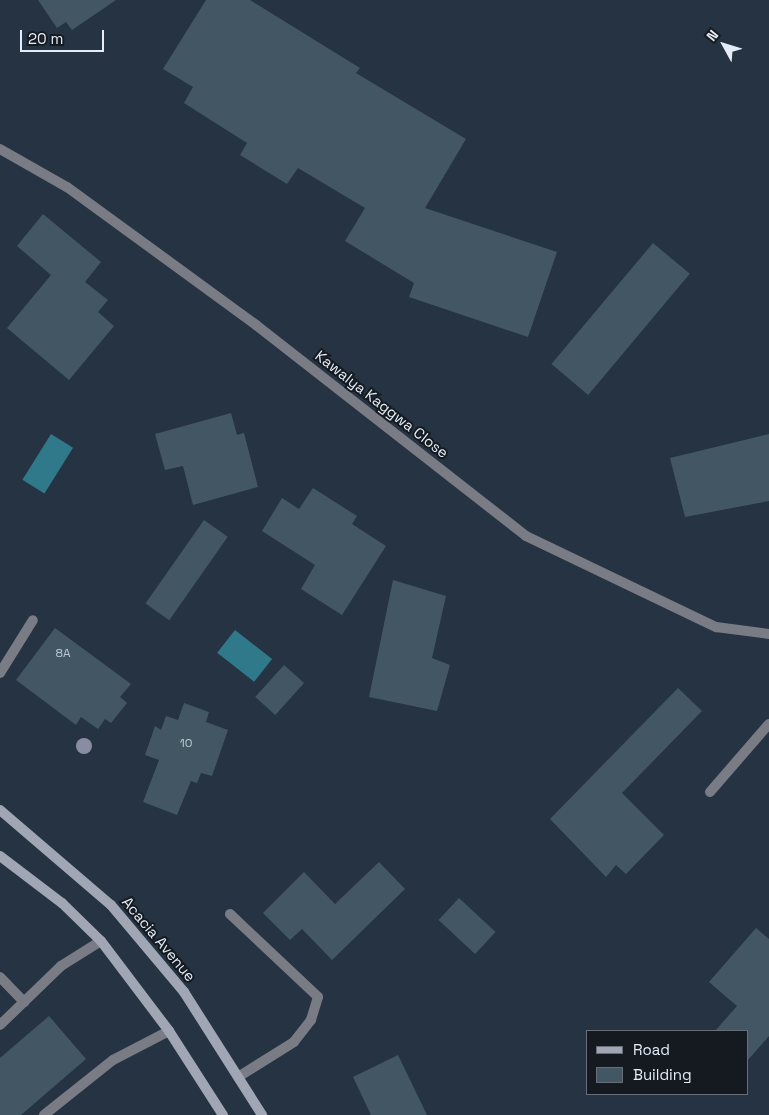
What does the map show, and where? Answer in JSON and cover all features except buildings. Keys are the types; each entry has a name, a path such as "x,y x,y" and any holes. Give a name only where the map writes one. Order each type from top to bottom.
{"main road":[{"name":"Acacia Avenue","path":"0,810 111,905 184,992 262,1115"},
{"path":"0,856 62,903 101,941 169,1031 223,1115"}],"street":[{"name":"Kawalya Kaggwa Close","path":"0,149 67,187 256,325 526,536 716,627 769,634"},
{"path":"0,673 33,620"},
{"path":"710,792 769,724"},
{"path":"230,914 318,997 311,1020 294,1042 238,1077"},
{"path":"0,1025 61,966 101,941"},
{"path":"0,977 24,1002"},
{"path":"44,1115 113,1060 169,1031"}],"water":[{"path":"51,434 73,448 44,494 22,480"},
{"path":"235,630 272,659 254,682 217,653"}]}
